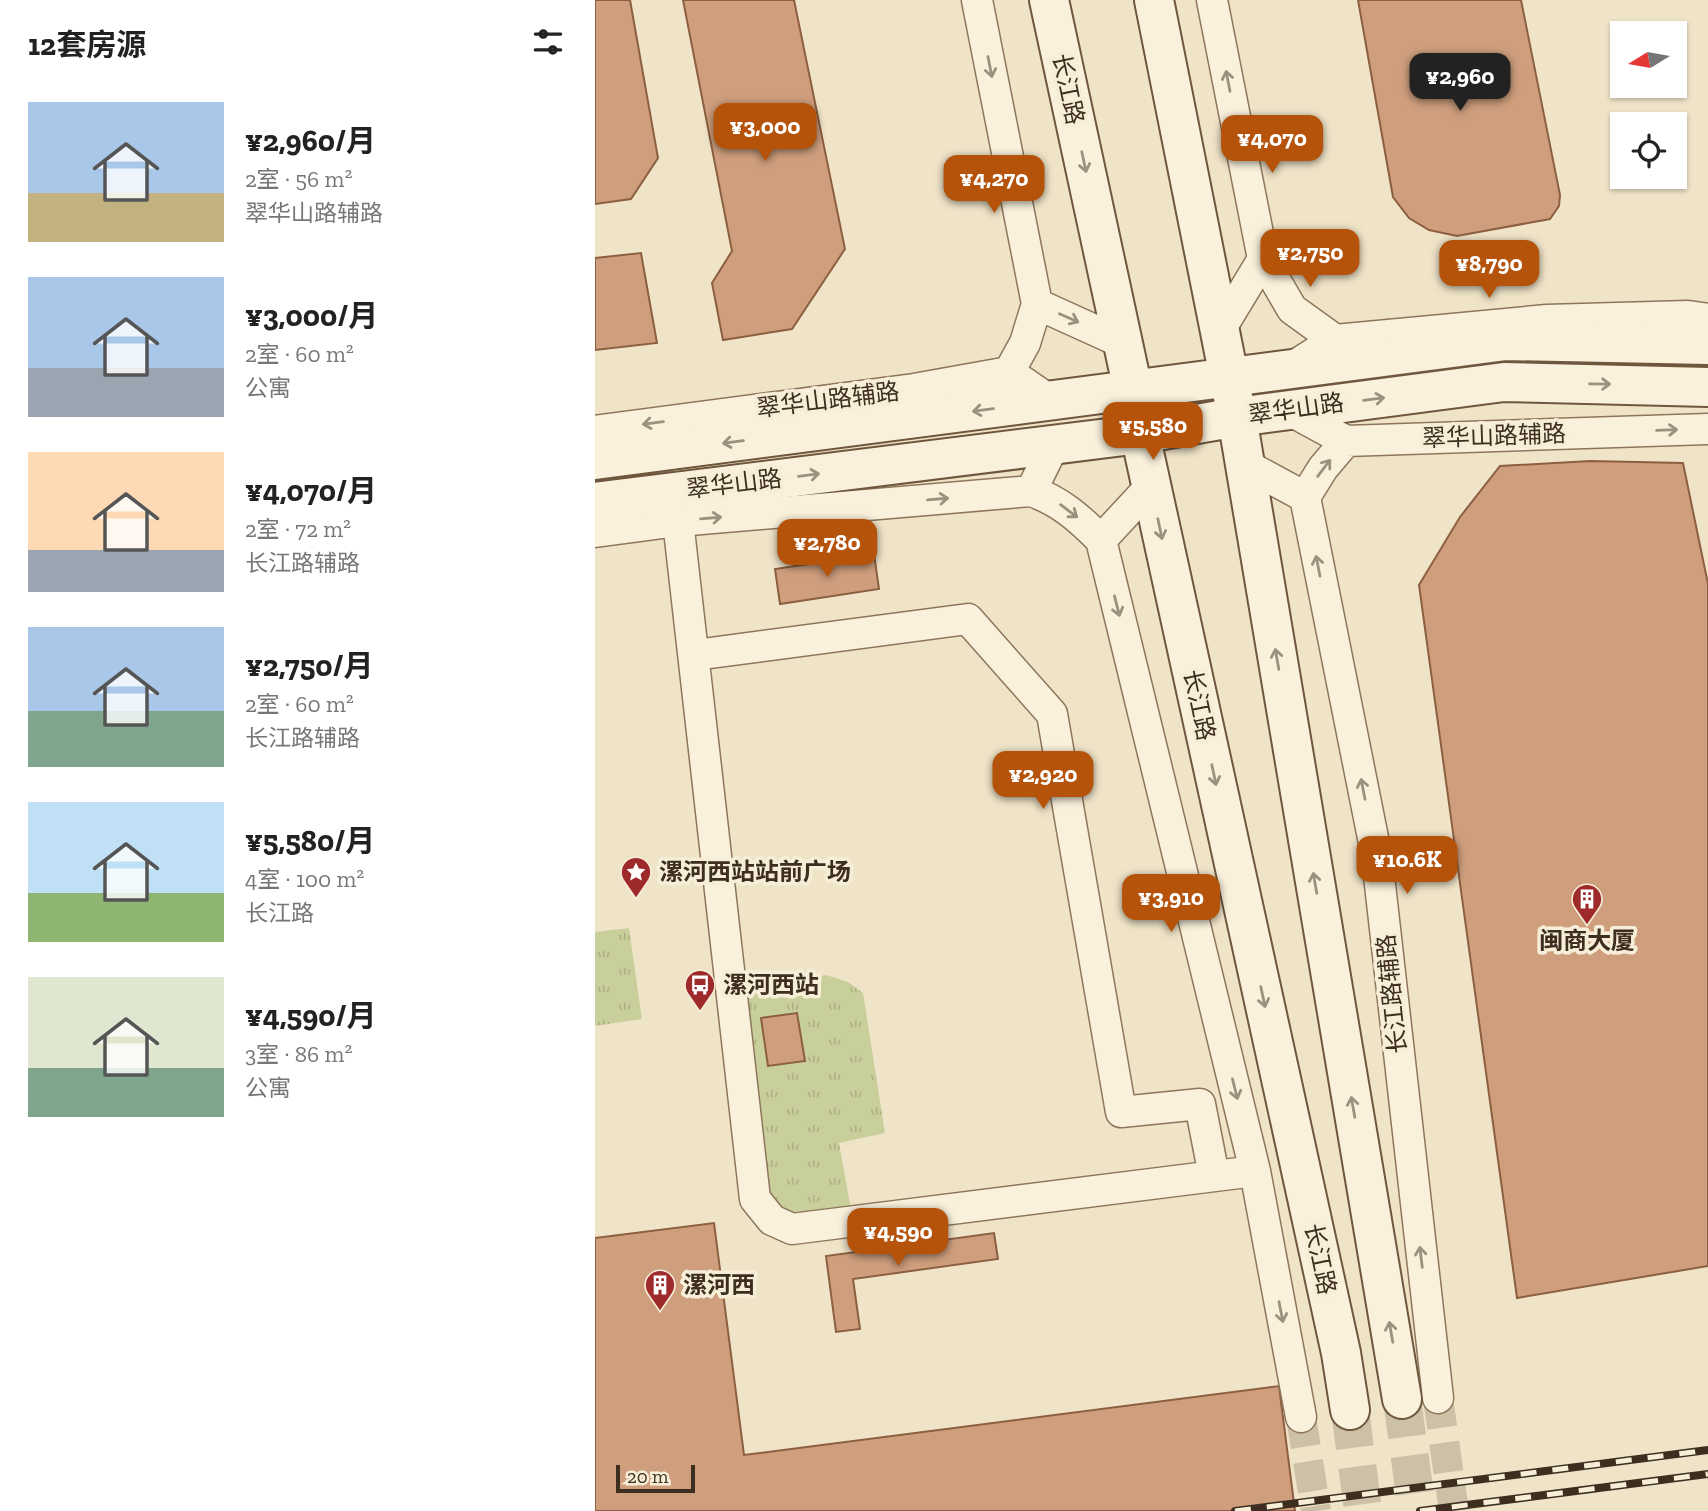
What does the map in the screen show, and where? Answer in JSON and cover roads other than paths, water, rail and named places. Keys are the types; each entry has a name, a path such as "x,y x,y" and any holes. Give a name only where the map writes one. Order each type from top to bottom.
{"main road":[{"name":"长江路","path":"1049,0 1133,390 1151,486 1341,1353 1349,1410"},
{"path":"1154,0 1237,417 1420,1398"},
{"name":"翠华山路","path":"595,460 1051,401 1229,375 1506,341 1708,345"},
{"name":"翠华山路","path":"595,502 1140,435 1237,417 1504,382 1708,387"}],"street":[{"path":"977,0 1037,304 1025,343 1009,372 1051,401"},
{"path":"1212,0 1263,259 1292,309 1335,340"},
{"path":"1220,330 1263,259"},
{"path":"1037,304 1123,343"},
{"path":"1290,369 1335,340 1547,320 1688,316 1708,319"},
{"name":"翠华山路辅路","path":"595,431 914,389 1009,372"},
{"path":"1244,464 1305,497 1323,467 1346,441 1289,410"},
{"name":"翠华山路辅路","path":"1346,441 1708,429"},
{"path":"1031,491 1054,445"},
{"path":"1101,540 1151,486"},
{"path":"595,532 678,521 1031,491 1052,499 1074,513 1101,540 1255,1171 1301,1417"},
{"name":"长江路辅路","path":"1305,497 1377,858 1420,1398"},
{"path":"678,521 755,1199 772,1220 792,1229 1255,1171"},
{"path":"695,655 968,619 1052,714 1121,1112 1200,1104 1214,1176"}],"tunnel":[{"path":"1438,1398 1454,1511"},
{"path":"1402,1399 1417,1511"},
{"path":"1350,1410 1363,1511"},
{"path":"1301,1417 1316,1511"}],"railway":[{"path":"1235,1511 1708,1450"},
{"path":"1420,1511 1708,1474"}],"place":[{"name":"漯河西站站前广场","path":"636,899"},
{"name":"闽商大厦","path":"1587,926"},
{"name":"漯河西站","path":"700,1012"},
{"name":"漯河西","path":"660,1312"}]}
